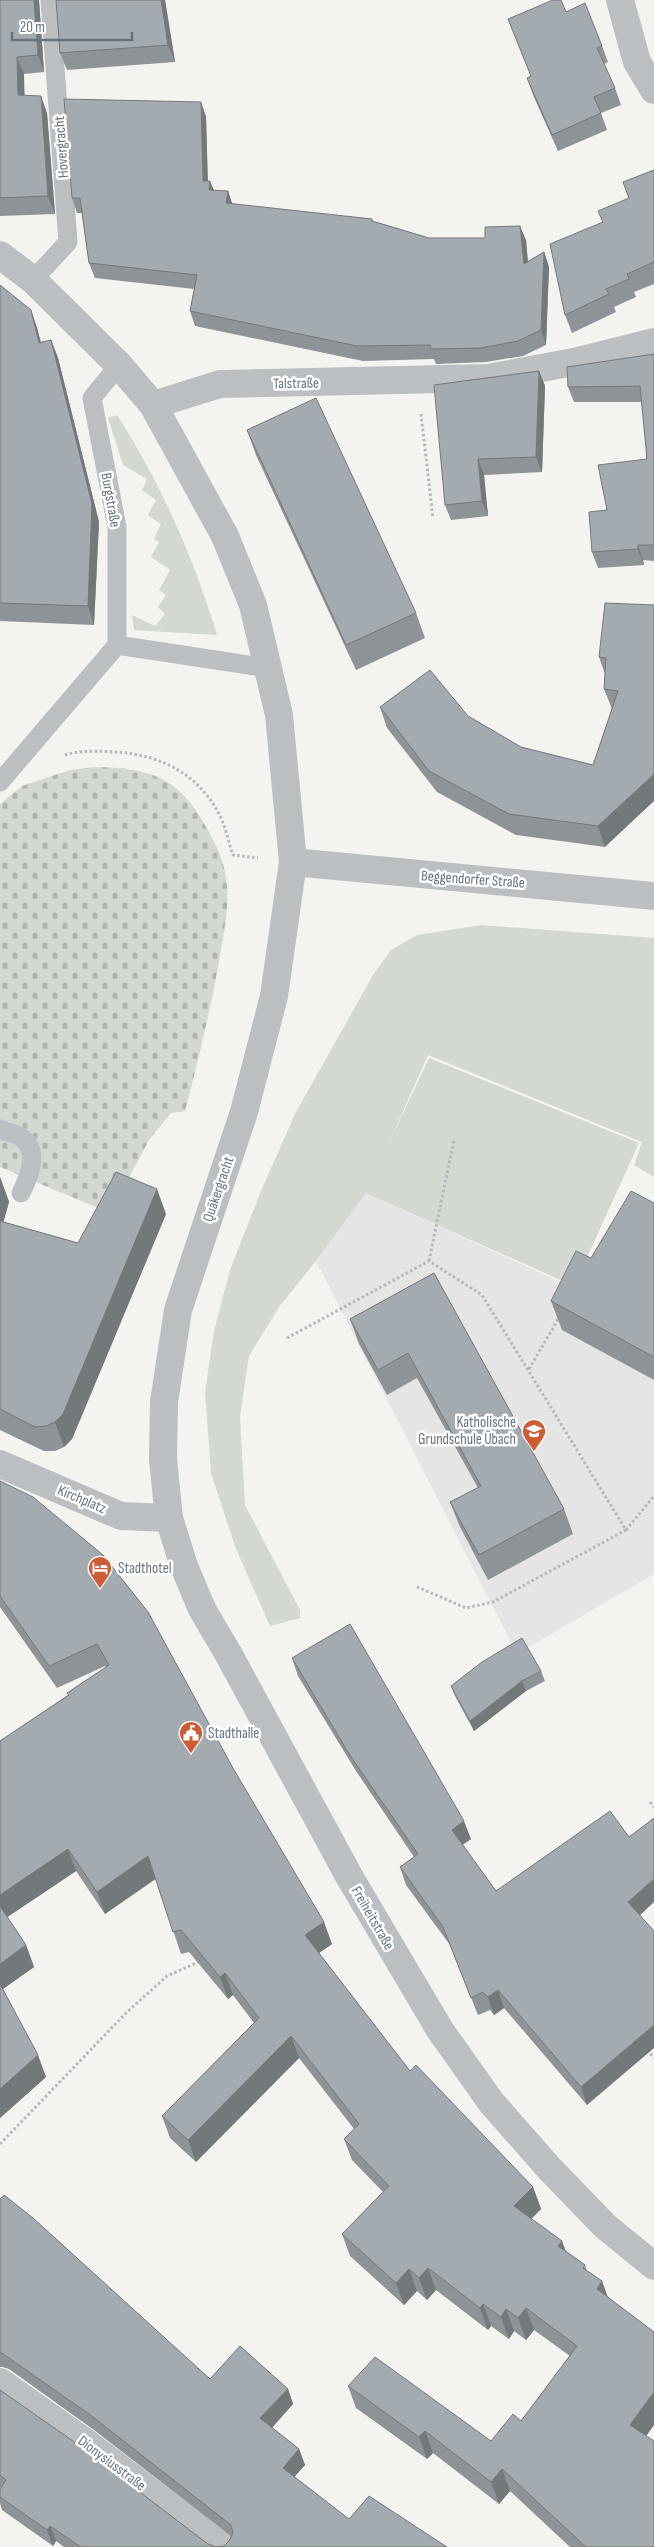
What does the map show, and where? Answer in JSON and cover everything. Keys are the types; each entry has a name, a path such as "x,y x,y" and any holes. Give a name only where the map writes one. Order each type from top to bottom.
{"street":[{"path":"620,0 637,62 654,90"},
{"path":"0,255 33,280 118,365 153,405 225,536 253,605 279,715 293,862"},
{"name":"Talstraße","path":"153,405 220,384 488,378 574,362 654,342"},
{"name":"Beggendorfer Straße","path":"293,862 654,896"},
{"name":"Quäkergracht","path":"169,1518 163,1459 164,1402 178,1310 244,1112 274,996 293,862"},
{"name":"Kirchplatz","path":"0,1464 121,1516 169,1518"},
{"name":"Freiheitstraße","path":"169,1518 184,1566 202,1609 230,1655 349,1876 440,2030 491,2102 548,2167 606,2226 654,2266"},
{"name":"Dionysiusstraße","path":"0,2382 85,2442 223,2547"}],"lane":[{"name":"Hovergracht","path":"33,280 68,242 50,0"},
{"name":"Burgstraße","path":"117,645 117,527 92,398 118,365"},
{"path":"0,782 117,645 268,668"},
{"path":"0,1129 22,1138 31,1151 32,1163 21,1194"}],"path":[{"path":"418,381 433,518"},
{"path":"58,758 67,754 97,751 130,753 165,762 190,776 218,812 233,855 293,862"},
{"path":"287,1338 429,1261 454,1140"},
{"path":"429,1261 482,1295 626,1530"},
{"path":"529,1369 561,1313"},
{"path":"415,1586 466,1608 493,1602 626,1530 654,1496"},
{"path":"650,1802 654,1807"},
{"path":"0,2144 147,1994 167,1976 202,1960"},
{"path":"642,2044 654,2058"}],"shaded area":[{"name":"Katholische Grundschule Übach","path":"366,1193 576,1289 562,1330 654,1380 654,1574 517,1654 316,1261"}],"green space":[{"path":"117,415 148,467 187,549 217,635 134,630 132,615 155,626 165,614 158,607 166,595 159,590 170,570 151,557 159,542 154,539 161,524 148,515 156,500 142,490 147,479 123,465 108,418"},
{"path":"96,767 134,770 150,774 176,788 188,800 209,832 225,872 227,895 225,924 215,981 204,1036 185,1111 171,1113 149,1140 127,1181 98,1208 0,1167 0,804 22,786 70,770"},
{"path":"481,925 654,938 654,1177 634,1165 642,1142 428,1055 388,1145 429,1058 639,1143 574,1286 366,1193 316,1261 279,1307 249,1356 240,1416 245,1505 300,1610 300,1618 270,1626 236,1549 211,1473 205,1392 214,1331 230,1270 261,1191 295,1114 373,975 391,950 417,935"}],"building":[{"path":"0,0 34,0 38,55 17,57 18,95 41,96 48,196 0,198"},
{"path":"56,0 161,0 168,45 60,53"},
{"path":"553,0 561,0 566,12 585,3 602,46 597,48 615,88 594,97 601,113 552,135 527,78 531,76 508,19"},
{"path":"64,99 201,102 203,181 210,181 209,190 228,191 226,203 372,219 372,221 429,238 485,238 485,227 520,226 524,264 544,252 541,330 518,341 481,348 431,349 430,345 357,346 190,311 197,275 89,263 80,198 72,198"},
{"path":"654,170 654,262 627,274 629,279 606,289 609,294 565,315 550,244 603,222 598,211 629,198 623,182"},
{"path":"0,285 31,310 39,343 51,340 92,504 88,606 0,603"},
{"path":"654,354 654,545 638,545 638,549 592,552 589,512 607,510 598,465 647,459 640,386 568,387 567,367"},
{"path":"539,371 536,457 478,459 482,501 445,505 434,385"},
{"path":"316,398 416,613 346,645 247,430"},
{"path":"605,603 654,605 654,774 598,826 509,814 429,771 380,707 430,670 468,716 521,747 593,765 618,691 604,689 606,658 599,657"},
{"path":"116,1172 157,1189 63,1414 55,1422 46,1426 35,1427 0,1409 0,1221 78,1243"},
{"path":"631,1191 654,1203 654,1357 551,1301 576,1251 591,1258"},
{"path":"434,1273 564,1509 479,1555 450,1502 481,1486 408,1353 378,1370 350,1319"},
{"path":"0,1481 33,1497 103,1555 148,1612 234,1770 324,1922 305,1935 410,2071 416,2065 533,2187 514,2206 562,2241 558,2246 585,2265 583,2268 602,2281 597,2289 654,2332 654,2392 630,2425 654,2441 654,2547 586,2547 502,2469 491,2482 425,2431 419,2437 348,2386 375,2357 491,2441 513,2414 521,2421 577,2346 526,2308 518,2318 506,2309 501,2317 483,2304 480,2308 428,2268 419,2278 409,2269 396,2283 342,2234 389,2186 344,2139 359,2124 291,2036 188,2140 162,2116 259,2018 225,1973 220,1977 181,1930 173,1932 148,1856 97,1892 68,1849 0,1895 0,1741 69,1695 67,1693 109,1665 97,1644 49,1666 0,1596"},
{"path":"350,1624 464,1821 452,1830 496,1891 610,1811 629,1837 654,1818 654,1879 628,1902 654,1931 654,2025 581,2087 498,1990 488,1997 483,1992 471,1998 443,1927 400,1867 418,1854 349,1754 292,1658"},
{"path":"522,1638 541,1671 522,1681 470,1721 451,1686 482,1662"},
{"path":"0,1906 26,1945 0,1964"},
{"path":"0,1984 38,2055 0,2089"},
{"path":"4,2195 33,2218 210,2379 240,2346 288,2389 260,2418 299,2449 283,2468 349,2519 369,2496 447,2547 216,2547 224,2546 229,2541 233,2533 231,2525 89,2414 0,2352 0,2199"},
{"path":"0,2390 70,2439 208,2544 216,2547 81,2547 50,2526 47,2530 0,2497 0,2489 6,2480 0,2475"}],"place":[{"name":"Katholische Grundschule Übach","path":"534,1452"},
{"name":"Stadthotel","path":"100,1589"},
{"name":"Stadthalle","path":"191,1754"}]}
